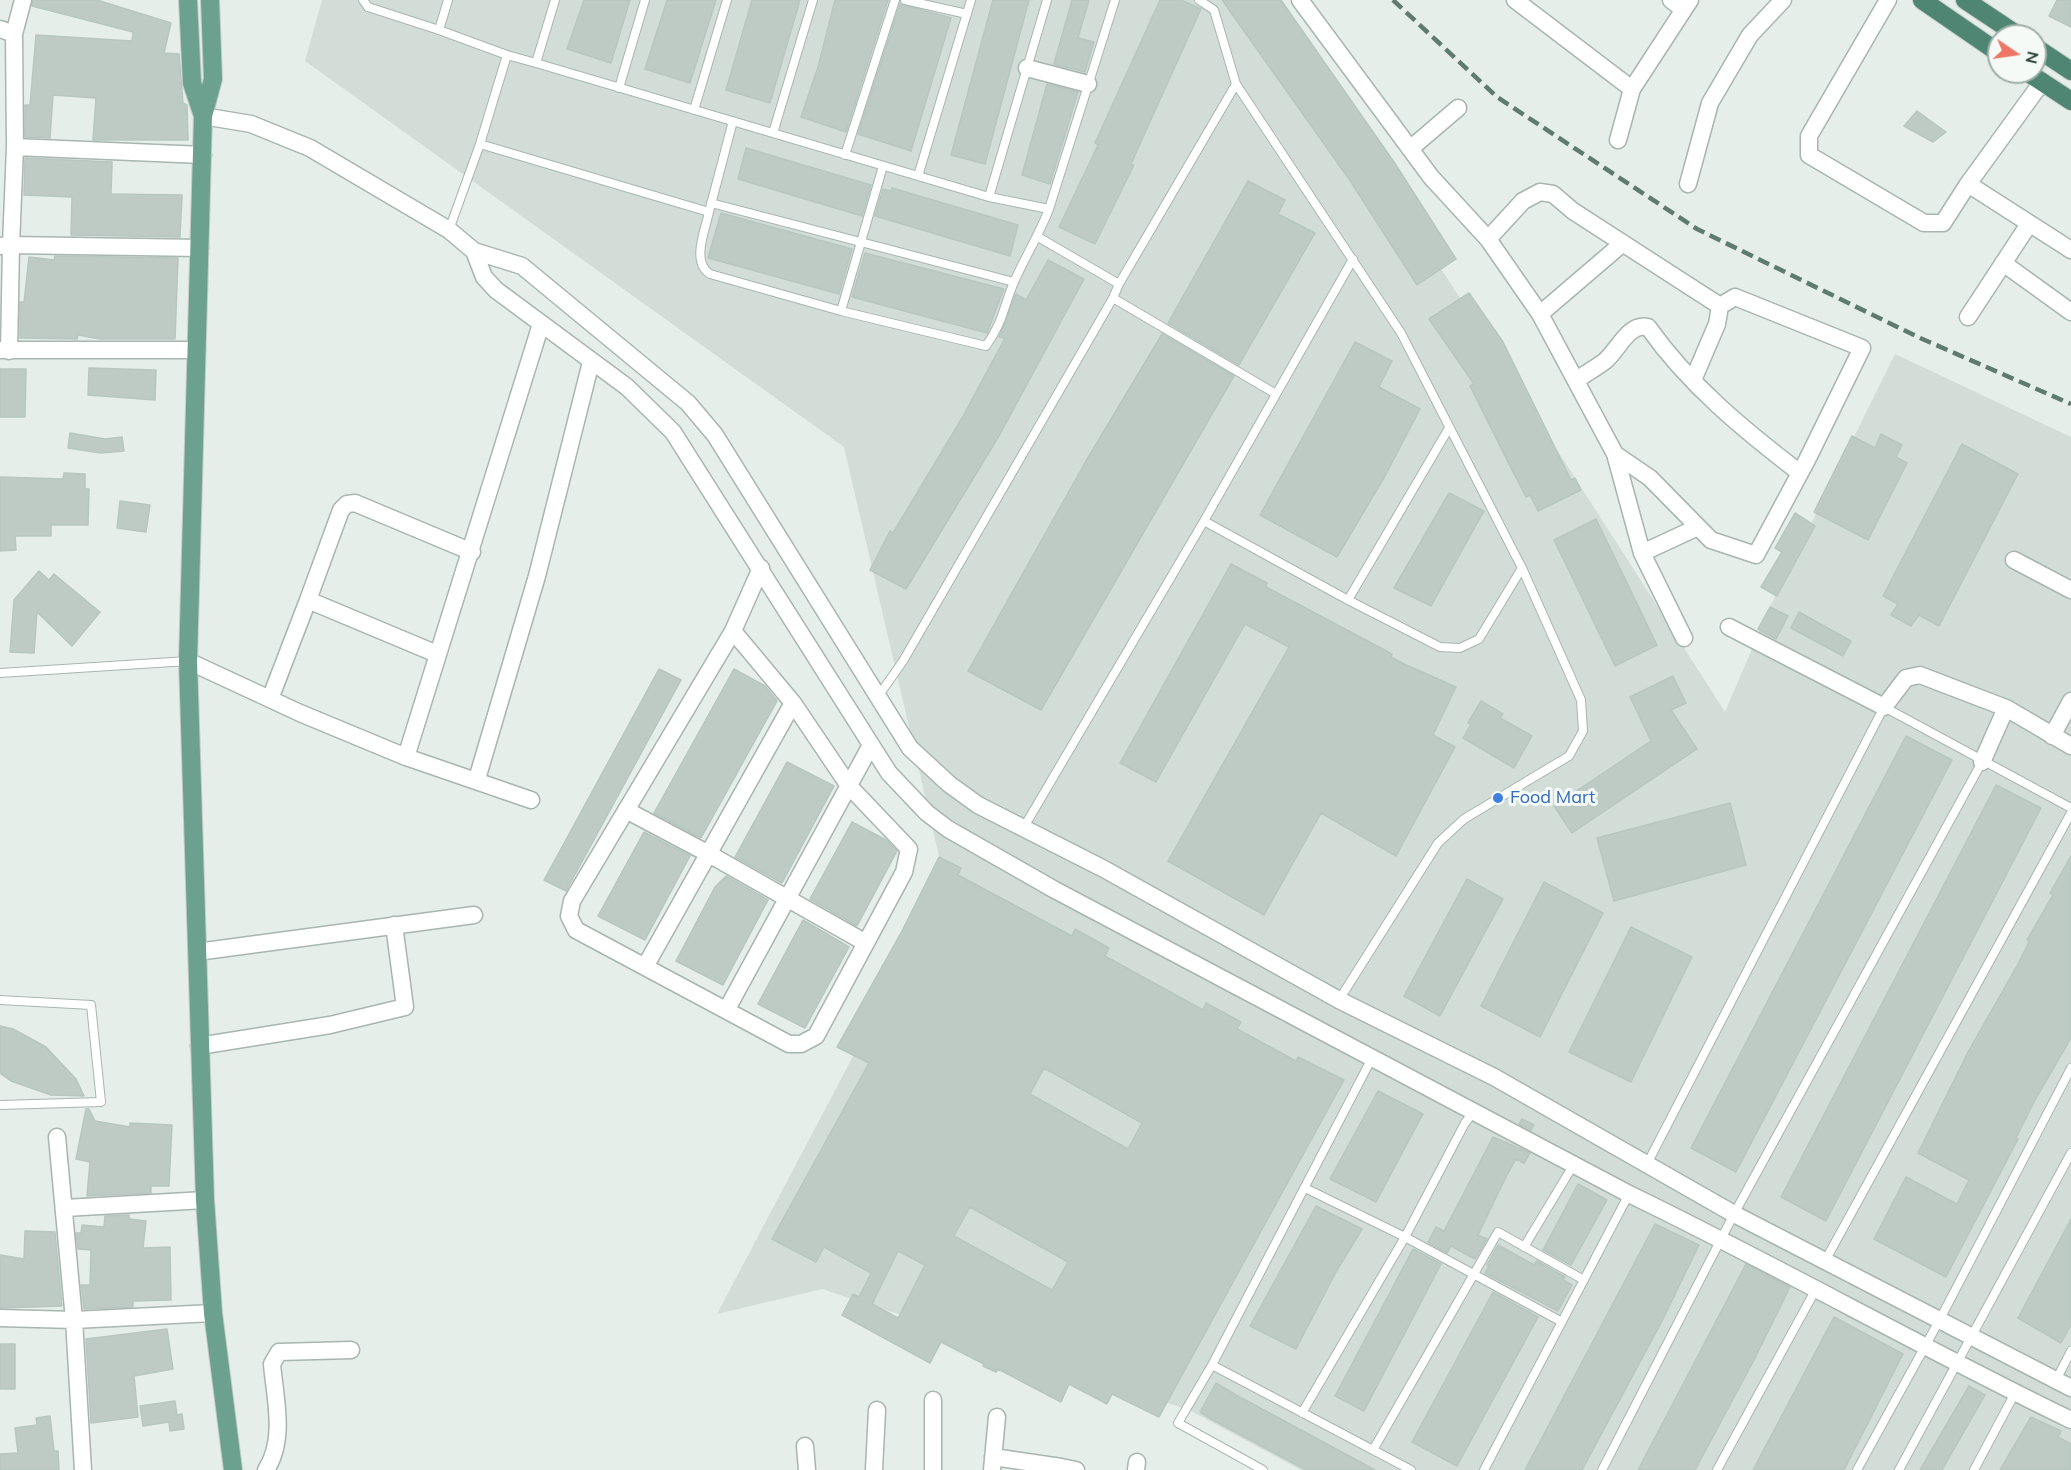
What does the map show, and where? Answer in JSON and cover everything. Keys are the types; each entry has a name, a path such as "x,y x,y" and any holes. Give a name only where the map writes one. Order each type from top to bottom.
{"highway":[{"path":"1922,0 1987,44"},
{"path":"1965,0 2001,24"},
{"path":"2047,55 2071,71"},
{"path":"2046,84 2071,101"}],"main road":[{"path":"188,0 192,83 203,116"},
{"path":"210,0 213,79 203,116 188,661 199,1046 206,1200 213,1313 233,1470"}],"street":[{"path":"23,0 7,32 15,147 6,246 4,350 197,350"},
{"path":"1300,0 1410,149 1488,239 1540,314 1615,454 1642,553 1684,638"},
{"path":"1515,0 1632,89"},
{"path":"1688,183 1710,103 1749,35 1783,0"},
{"path":"1888,0 1809,136 1809,155 1924,223 1933,225 1943,223 2031,84"},
{"path":"1618,140 1632,89 1681,3"},
{"path":"1027,68 1088,84"},
{"path":"1410,149 1458,108"},
{"path":"203,116 251,124 310,148 449,230 474,251 522,266 688,403 715,435 910,748 949,784 978,805 1104,869 1339,1000 1494,1077 1734,1214 2064,1384"},
{"path":"15,147 203,155"},
{"path":"1968,184 2071,250"},
{"path":"1488,239 1523,201 1544,192 1553,194 1573,212 1720,306"},
{"path":"1968,316 2029,224"},
{"path":"1540,314 1623,243"},
{"path":"6,246 200,248"},
{"path":"474,251 484,277 496,291 627,387 673,432 889,773 927,813 948,829 1055,890 1372,1059 1629,1194 1722,1239 1924,1347 2071,1420"},
{"path":"2003,263 2071,312"},
{"path":"1615,454 1650,478 1711,540 1756,555 1862,348 1735,297 1720,306 1717,324 1693,380"},
{"path":"406,757 436,654 472,552 541,324"},
{"path":"1577,380 1606,360 1632,330 1640,326 1648,327 1668,355 1693,380 1760,442 1800,473"},
{"path":"477,779 537,576 591,362"},
{"path":"270,699 341,510 347,504 355,503 472,552"},
{"path":"1642,553 1698,527"},
{"path":"2014,560 2071,590"},
{"path":"733,631 792,703 849,786 909,849 904,872 816,1036 811,1041 801,1044 789,1044 646,965 576,930 568,916 572,901 733,631 761,568"},
{"path":"308,600 436,654"},
{"path":"1729,627 1884,707 1906,678 1920,675 2006,708 2071,746"},
{"path":"188,661 406,757 477,779 531,800"},
{"path":"2052,736 2071,701"},
{"path":"646,965 792,703"},
{"path":"1982,762 2006,708"},
{"path":"727,1009 871,744"},
{"path":"626,810 866,943"},
{"path":"197,952 474,915"},
{"path":"199,1046 330,1025 405,1007 394,926"},
{"path":"57,1137 74,1320 83,1470"},
{"path":"65,1208 206,1200"},
{"path":"0,1318 74,1320 213,1313"},
{"path":"266,1470 274,1458 279,1440 272,1364 275,1356 279,1352 351,1350"},
{"path":"933,1400 933,1470"},
{"path":"874,1470 877,1410"},
{"path":"997,1417 993,1463 1066,1469"},
{"path":"806,1446 807,1470"}],"lane":[{"path":"363,0 368,7 507,55 989,197 1049,209"},
{"path":"439,30 447,0"},
{"path":"536,63 555,0"},
{"path":"619,87 645,0"},
{"path":"694,110 727,0"},
{"path":"773,133 813,0"},
{"path":"845,155 895,0"},
{"path":"905,0 967,14"},
{"path":"918,176 971,0"},
{"path":"989,197 1047,0"},
{"path":"733,121 699,260 703,270 710,274 841,311 986,346 1001,325 1014,282 1038,237 1049,209 1115,0"},
{"path":"1199,0 1214,10 1236,84 1401,333 1522,568 1581,700 1583,731 1569,756 1464,819 1438,843 1339,1000"},
{"path":"449,230 480,144 507,55"},
{"path":"877,698 903,661 1236,84"},
{"path":"480,144 710,208 861,241 1014,282"},
{"path":"841,311 883,166"},
{"path":"1038,237 1119,284"},
{"path":"1023,827 1204,521 1353,259"},
{"path":"1113,298 1276,394"},
{"path":"1348,600 1449,428"},
{"path":"1204,521 1348,600 1440,647 1460,648 1479,639 1522,568"},
{"path":"0,673 188,661"},
{"path":"1647,1164 1884,707 1982,762 2071,808"},
{"path":"1602,1470 1734,1214 1982,762"},
{"path":"1825,1261 2071,813"},
{"path":"0,1000 91,1005 101,1102 0,1105"},
{"path":"1263,1470 1178,1423 1212,1365 1372,1059"},
{"path":"1857,1470 1940,1322 2071,1068"},
{"path":"1302,1413 1405,1237 1465,1123 1474,1111"},
{"path":"1899,1470 1969,1337 2071,1153"},
{"path":"1524,1247 1574,1164"},
{"path":"1305,1188 1405,1237 1562,1322"},
{"path":"1484,1470 1629,1194"},
{"path":"1373,1450 1498,1233 1584,1280"},
{"path":"1717,1470 1816,1289"},
{"path":"2064,1384 2071,1352"},
{"path":"1212,1365 1411,1470"},
{"path":"1974,1470 2015,1393"}],"shaded area":[{"name":"Food Mart","path":"322,0 1269,0 1725,712 1770,607 1895,354 2071,437 2071,1470 1301,1470 1189,1410 822,1289 717,1314 945,882 844,447 305,61"}],"building":[{"path":"33,0 97,0 171,23 164,53 179,54 183,103 187,105 188,140 93,140 96,98 53,95 50,138 25,137 25,105 30,105 36,35 132,41 133,32 32,6"},
{"path":"584,0 630,0 611,63 567,49"},
{"path":"667,0 716,0 690,83 645,69"},
{"path":"752,0 800,0 770,103 726,90"},
{"path":"835,0 888,0 846,132 801,117 818,67"},
{"path":"993,0 1029,0 985,164 951,155"},
{"path":"1072,0 1089,0 1078,38 1094,42 1085,72 1054,64"},
{"path":"1160,0 1181,0 1201,9 1131,164 1134,165 1095,244 1059,227 1098,145 1095,143"},
{"path":"1222,0 1281,0 1396,165 1456,259 1417,285 1349,179"},
{"path":"2057,0 2071,0 2071,27 2049,16"},
{"path":"900,4 951,18 911,151 858,134"},
{"path":"1047,84 1078,92 1050,184 1022,175"},
{"path":"1917,111 1946,132 1933,142 1904,126"},
{"path":"746,148 871,185 862,216 738,179"},
{"path":"25,158 112,162 111,194 182,195 180,237 71,235 72,197 24,195"},
{"path":"1248,181 1285,200 1278,214 1315,233 1239,365 1168,323"},
{"path":"892,188 1018,225 1010,256 875,216 883,189 891,191"},
{"path":"721,213 852,249 839,294 708,258"},
{"path":"865,253 1004,289 987,333 852,297"},
{"path":"55,256 178,258 175,339 100,339 78,335 77,339 20,338 20,302 24,302 29,257 54,260"},
{"path":"1048,260 1084,279 999,436 906,589 870,570 890,531 893,533 962,418 1005,338 999,337 1016,294 1026,300"},
{"path":"1469,293 1503,342 1571,480 1575,478 1581,490 1538,511 1530,495 1526,497 1512,470 1470,386 1474,384 1429,319"},
{"path":"1162,334 1234,376 1041,710 968,671 1086,461"},
{"path":"1355,342 1392,361 1379,387 1420,409 1385,476 1337,557 1260,515"},
{"path":"89,368 156,370 155,400 88,395"},
{"path":"0,369 26,369 25,417 0,417"},
{"path":"70,433 105,439 122,437 124,451 101,453 68,448"},
{"path":"1881,434 1902,445 1896,457 1907,463 1868,540 1814,512 1852,436 1875,448"},
{"path":"1962,444 2018,474 1939,626 1919,615 1911,626 1891,615 1898,604 1883,596"},
{"path":"64,473 85,474 85,489 89,489 88,525 51,525 51,536 15,536 16,550 0,551 0,477 63,479"},
{"path":"1449,493 1484,511 1431,606 1394,588"},
{"path":"120,501 150,505 146,532 117,528"},
{"path":"1795,513 1815,526 1777,596 1761,587 1782,552 1775,548"},
{"path":"1596,519 1657,645 1615,666 1554,540"},
{"path":"1231,564 1267,583 1266,587 1392,654 1391,657 1456,687 1433,735 1455,747 1396,856 1321,813 1264,915 1168,861 1289,647 1245,624 1156,782 1120,763"},
{"path":"39,571 49,580 54,574 100,612 72,646 37,612 34,653 10,652 14,600"},
{"path":"1770,607 1788,616 1776,639 1758,629"},
{"path":"1799,612 1851,641 1843,656 1791,628"},
{"path":"659,669 681,680 566,891 544,880"},
{"path":"734,669 765,686 777,701 701,838 654,813"},
{"path":"1673,676 1686,703 1671,710 1697,749 1572,833 1554,806 1651,741 1630,697"},
{"path":"1481,701 1503,714 1500,718 1532,736 1514,768 1463,738 1471,724 1468,723"},
{"path":"1906,736 1952,760 1736,1172 1691,1148"},
{"path":"787,762 834,786 782,883 735,857"},
{"path":"1996,785 2041,808 1826,1221 1781,1197"},
{"path":"1730,803 1746,865 1614,901 1597,838"},
{"path":"852,822 886,840 897,851 857,926 810,899"},
{"path":"644,832 690,856 645,940 598,916"},
{"path":"2071,856 2071,1038 2036,1098 2016,1138 2018,1139 1946,1277 1874,1239 1906,1177 1957,1204 1969,1180 1918,1153 1968,1052 2018,964 2029,942 2027,940 2053,895 2050,893"},
{"path":"939,857 961,868 958,875 1072,936 1075,929 1109,948 1105,956 1203,1010 1206,1003 1241,1022 1237,1029 1296,1061 1298,1057 1344,1080 1159,1417 1112,1394 1107,1404 1069,1384 1061,1402 998,1369 996,1372 983,1366 984,1364 941,1342 930,1363 842,1315 853,1294 859,1297 871,1273 824,1247 816,1262 772,1239 869,1063 837,1047 902,931","holes":["1044,1068 1142,1123 1128,1149 1030,1094","970,1207 1068,1262 1052,1290 954,1236","898,1251 925,1265 898,1318 872,1304"]},
{"path":"726,876 768,900 723,985 676,961 715,887"},
{"path":"1467,879 1503,899 1440,1016 1404,996"},
{"path":"1544,882 1603,913 1540,1037 1481,1006"},
{"path":"803,920 849,947 805,1028 758,1004"},
{"path":"1631,927 1692,957 1631,1082 1569,1052"},
{"path":"0,1026 13,1029 46,1047 76,1079 84,1096 51,1095 11,1081 0,1073"},
{"path":"1378,1091 1423,1114 1376,1202 1330,1179"},
{"path":"86,1109 89,1109 95,1121 130,1127 130,1123 172,1125 169,1186 151,1186 151,1193 87,1196 90,1162 76,1159"},
{"path":"1522,1119 1534,1125 1531,1130 1519,1124"},
{"path":"1493,1137 1530,1153 1524,1163 1516,1159 1506,1177 1478,1235 1487,1239 1475,1259 1451,1246 1447,1253 1428,1242 1436,1227 1444,1231"},
{"path":"1578,1184 1607,1200 1571,1265 1543,1250"},
{"path":"1316,1206 1362,1229 1336,1272 1296,1349 1250,1326"},
{"path":"129,1215 129,1219 146,1221 143,1248 170,1247 171,1300 133,1301 133,1307 84,1309 81,1285 90,1285 91,1250 78,1249 76,1233 81,1233 82,1225 104,1227 105,1216"},
{"path":"2071,1219 2071,1325 2061,1343 2018,1318"},
{"path":"1655,1224 1699,1245 1661,1323 1582,1470 1525,1470"},
{"path":"25,1231 55,1232 62,1306 0,1308 0,1255 24,1259"},
{"path":"1498,1245 1534,1265 1537,1261 1565,1277 1563,1280 1572,1285 1558,1311 1485,1273"},
{"path":"1413,1249 1441,1264 1364,1411 1335,1396"},
{"path":"1746,1264 1790,1287 1754,1360 1695,1470 1638,1470"},
{"path":"1493,1292 1538,1317 1457,1466 1412,1442"},
{"path":"1834,1317 1903,1354 1844,1470 1753,1470"},
{"path":"167,1329 173,1369 134,1376 138,1417 91,1423 86,1339"},
{"path":"0,1344 15,1344 15,1389 0,1389"},
{"path":"1216,1383 1375,1470 1306,1470 1211,1419 1200,1412"},
{"path":"1969,1386 1985,1395 1942,1470 1920,1470"},
{"path":"175,1401 177,1415 182,1414 184,1429 170,1431 169,1422 143,1426 140,1406"},
{"path":"50,1416 54,1451 58,1451 59,1470 0,1470 0,1454 18,1453 15,1428 37,1425 36,1418"},
{"path":"2031,1417 2061,1431 2058,1437 2071,1444 2071,1470 2000,1470"}],"railway":[{"path":"1393,0 1497,97 1697,229 1920,338 2071,404"}],"place":[{"name":"Food Mart","path":"1498,798"}]}
